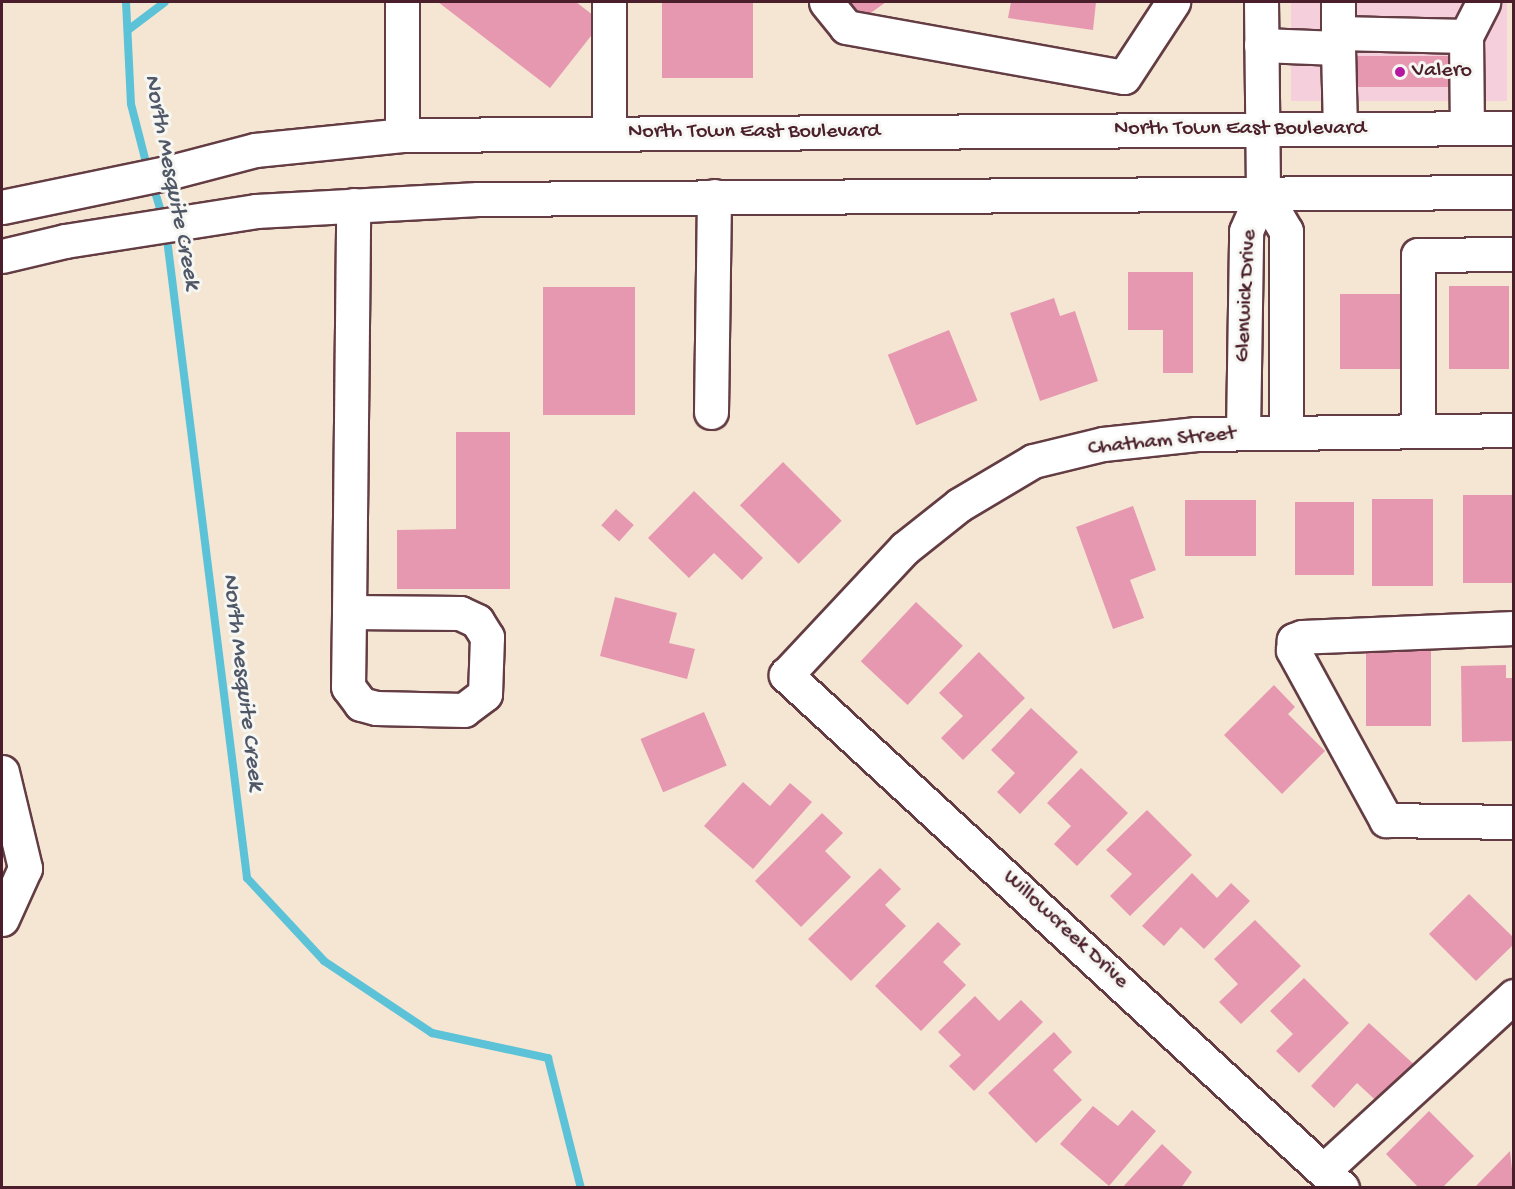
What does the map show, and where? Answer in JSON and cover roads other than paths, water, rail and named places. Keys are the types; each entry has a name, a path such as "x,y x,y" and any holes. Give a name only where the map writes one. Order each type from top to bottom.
{"main road":[{"path":"402,2 402,135"},
{"path":"609,2 609,134"},
{"path":"826,2 846,27 1124,77 1173,2"},
{"path":"1262,2 1263,192"},
{"path":"1338,2 1340,129"},
{"path":"1467,128 1466,36 1483,2"},
{"path":"1262,45 1466,36"},
{"name":"North Town East Boulevard","path":"2,207 255,150 402,135 1514,128"},
{"name":"Glenwick Drive","path":"1263,192 1286,231 1286,433"},
{"name":"Glenwick Drive","path":"1243,433 1246,231 1263,192"},
{"path":"2,256 65,241 256,211 353,205 714,196 1514,192"},
{"path":"711,412 714,196"},
{"path":"349,612 460,613 477,621 487,637 485,694 464,710 361,704 348,687 353,205"},
{"path":"1418,431 1418,255 1514,254"},
{"name":"Chatham Street","path":"786,675 905,548 959,505 1034,461 1103,444 1243,433 1514,430"},
{"path":"1514,628 1294,640 1293,650 1386,820 1514,822"},
{"name":"Willowcreek Drive","path":"786,675 1334,1178"},
{"path":"2,772 25,868 2,920"},
{"path":"1334,1178 1514,996"}],"waterway":[{"name":"North Mesquite Creek","path":"126,2 131,104 148,170"},
{"path":"128,30 165,2"},
{"name":"North Mesquite Creek","path":"152,182 163,219"},
{"name":"North Mesquite Creek","path":"166,231 247,878 324,961 432,1033 548,1058 581,1188"}],"place":[{"name":"Valero","path":"1400,72"}]}
